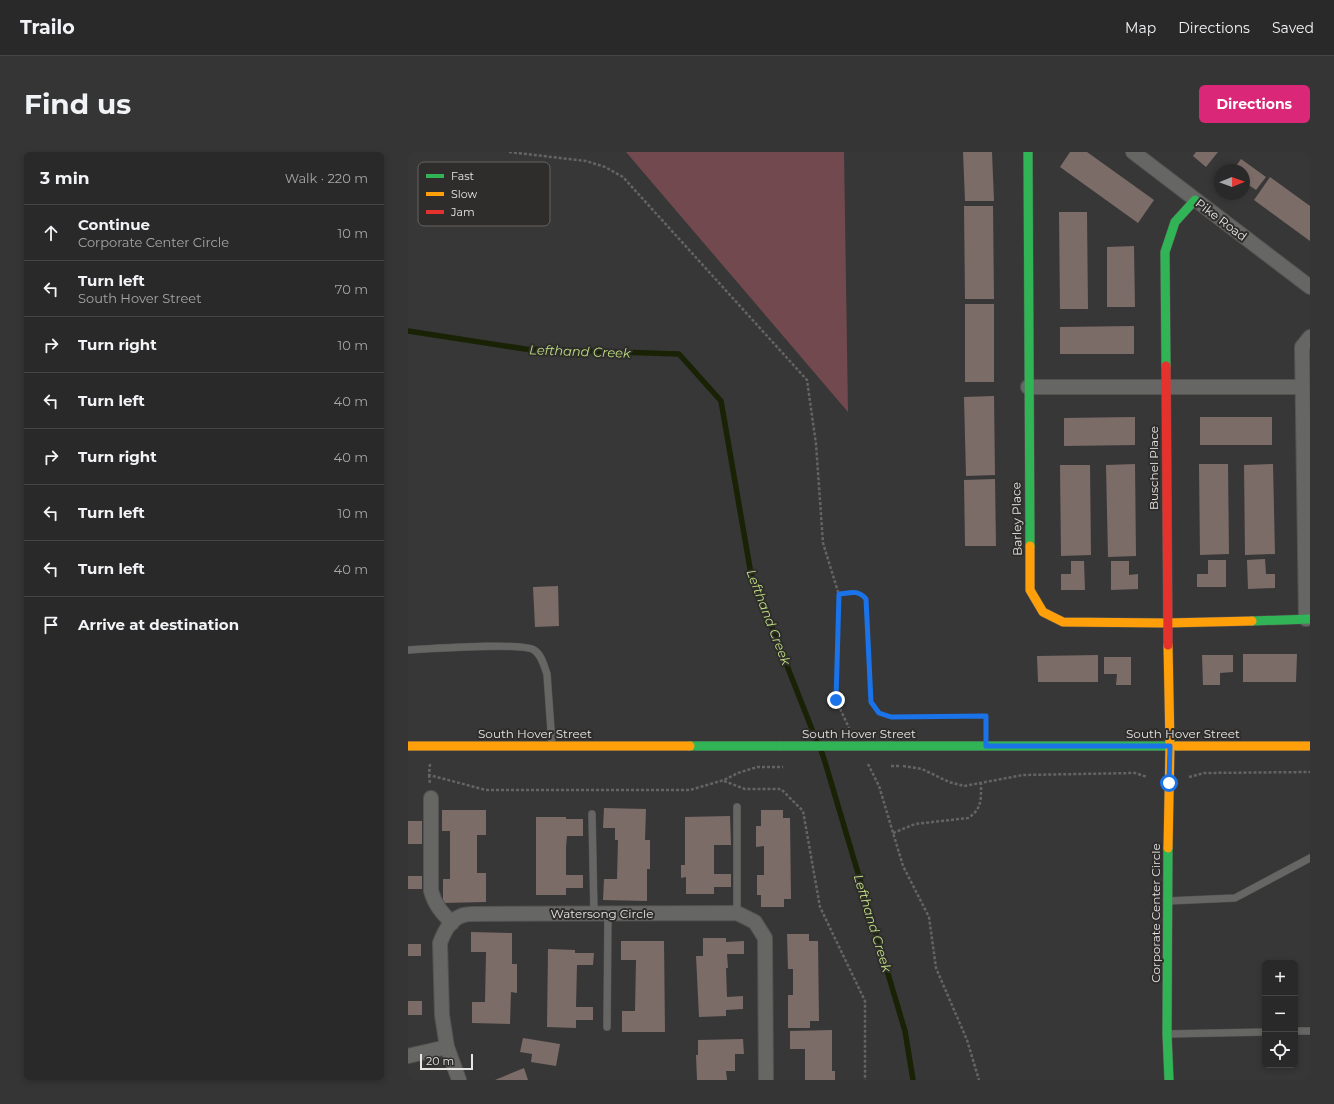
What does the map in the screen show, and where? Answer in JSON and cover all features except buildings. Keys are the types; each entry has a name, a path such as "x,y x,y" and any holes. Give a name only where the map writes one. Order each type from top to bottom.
{"street":[{"name":"Barley Place","path":"1028,152 1030,590 1043,612 1063,622 1167,623 1308,619"},
{"name":"Pike Road","path":"1133,152 1310,287"},
{"name":"Buschel Place","path":"1170,746 1167,623 1165,252 1176,222 1195,200"},
{"path":"1308,619 1302,347 1310,337"},
{"path":"1028,388 1302,387"},
{"name":"South Hover Street","path":"408,746 1310,746"},
{"name":"Corporate Center Circle","path":"1169,1080 1167,1034 1167,902 1170,746"},
{"path":"431,798 431,891 439,910 452,923 444,932 440,943 442,1015 447,1047 459,1080"},
{"name":"Watersong Circle","path":"452,923 461,916 474,914 737,913 755,922 765,938 766,1080"},
{"path":"408,1056 447,1047"}],"lane":[{"path":"408,650 513,647 529,648 534,650 544,663 547,674 552,746"},
{"path":"737,807 737,913"},
{"path":"592,814 601,914 607,1027"},
{"path":"1167,902 1235,898 1310,858"},
{"path":"1298,1032 1310,1031"},
{"path":"1167,1034 1262,1032"}],"path":[{"path":"509,152 586,161 605,167 623,177 807,380 816,444 823,543 839,594 836,700 852,733"},
{"path":"839,594 855,592 861,594 866,599 871,702 879,713 891,717 986,716 986,746"},
{"path":"430,746 429,775 486,790 690,790 724,780 738,773 757,767 790,766"},
{"path":"865,760 878,786 903,866 929,917 936,968 967,1040 978,1080"},
{"path":"900,766 922,769 949,782 964,786 981,784 1023,774 1135,773 1147,777"},
{"path":"1189,777 1204,773 1310,772"},
{"path":"724,780 745,789 781,789 803,811 820,907 865,1001 865,1080"},
{"path":"892,833 915,824 968,818 979,808 981,784"}],"shaded area":[{"path":"626,152 844,152 848,412"}],"waterway":[{"name":"Lefthand Creek","path":"408,331 525,349 679,354 721,401 751,574 817,742"},
{"name":"Lefthand Creek","path":"821,750 905,1031 913,1080"}],"traffic: fast":[{"path":"1028,152 1030,546"},
{"path":"1166,366 1165,252 1175,222 1195,200"},
{"path":"1252,621 1310,619"},
{"path":"690,746 780,746"},
{"path":"780,746 890,746"},
{"path":"890,746 1177,746"},
{"path":"1168,848 1167,1034 1169,1080"}],"traffic: slow":[{"path":"1030,546 1030,590 1043,612 1063,622 1167,623 1252,621"},
{"path":"1168,645 1170,746 1168,848"},
{"path":"408,746 690,746"},
{"path":"1177,746 1310,746"}],"traffic: jam":[{"path":"1166,366 1168,645"}],"route":[{"path":"836,700 839,594 855,592 861,594 866,599 871,702 879,713 891,717 986,716 986,746 1170,746 1169,783"}]}
